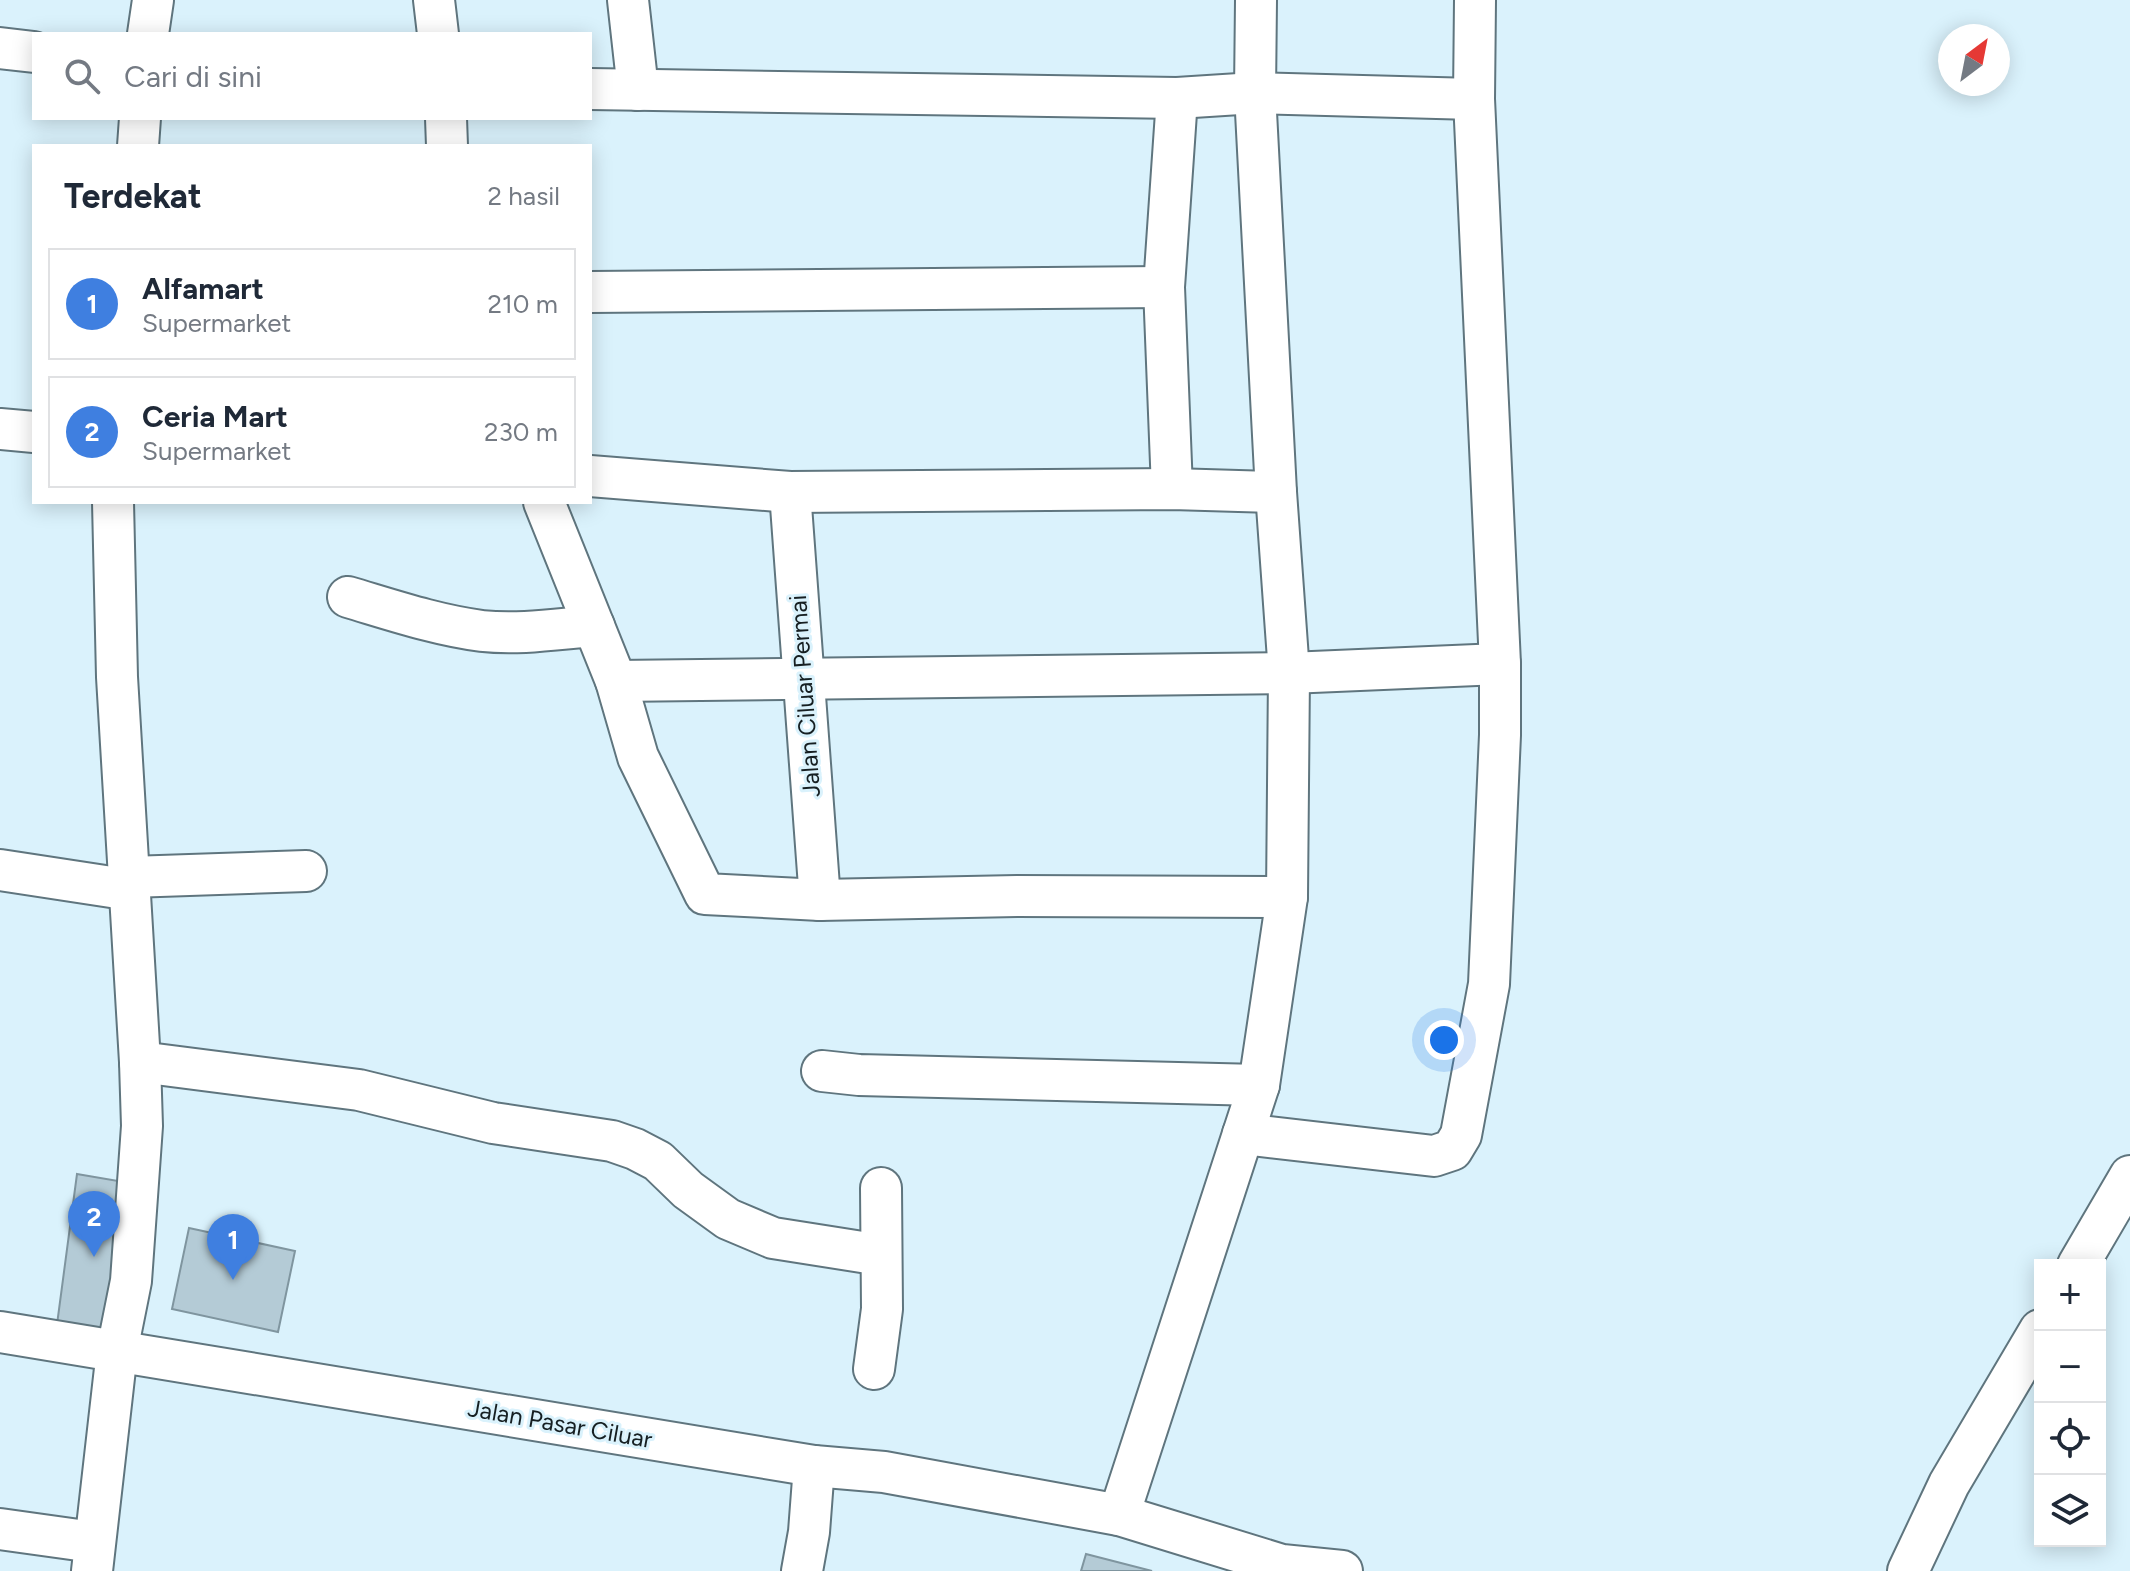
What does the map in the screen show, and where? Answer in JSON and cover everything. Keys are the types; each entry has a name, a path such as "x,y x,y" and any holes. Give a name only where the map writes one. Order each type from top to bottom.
{"street":[{"path":"148,32 153,0"},
{"path":"434,0 438,32"},
{"path":"628,0 638,90"},
{"path":"1119,1515 1259,1085 1287,897 1289,673 1255,93 1256,0"},
{"path":"1243,1134 1434,1156 1452,1150 1461,1135 1489,984 1500,735 1500,664 1474,99 1475,0"},
{"path":"0,48 32,52"},
{"path":"592,89 1177,98 1255,93 1474,99"},
{"path":"1172,489 1164,287 1177,98"},
{"path":"138,144 140,120"},
{"path":"446,120 447,144"},
{"path":"592,292 1164,287"},
{"path":"0,429 32,432"},
{"path":"592,476 790,492 1172,489 1276,492"},
{"name":"Jalan Ciluar Permai","path":"790,492 820,900"},
{"path":"0,1529 92,1557 117,1351 131,1281 142,1126 131,883 117,677 113,504"},
{"path":"545,504 616,681 638,757 705,894 820,900 1017,896 1287,897"},
{"path":"348,597 449,626 484,631 517,633 594,626"},
{"path":"616,681 1289,673 1500,664"},
{"path":"0,870 131,883 306,871"},
{"path":"140,1062 359,1090 493,1123 612,1141 658,1161 688,1190 728,1219 773,1238 881,1255"},
{"path":"822,1071 859,1075 1259,1085"},
{"path":"2082,1259 2130,1176"},
{"path":"874,1369 882,1309 881,1188"},
{"path":"1908,1571 1949,1484 2039,1331"},
{"name":"Jalan Pasar Ciluar","path":"0,1332 814,1466 884,1472 1119,1515 1283,1568 1342,1571"},
{"path":"802,1571 809,1532 814,1466"}],"building":[{"path":"77,1174 130,1183 111,1341 56,1332"},
{"path":"189,1228 295,1251 278,1332 172,1309"},
{"path":"1086,1554 1152,1571 1081,1571"}],"place":[{"name":"Ceria Mart","path":"94,1257"},
{"name":"Alfamart","path":"233,1280"}]}
